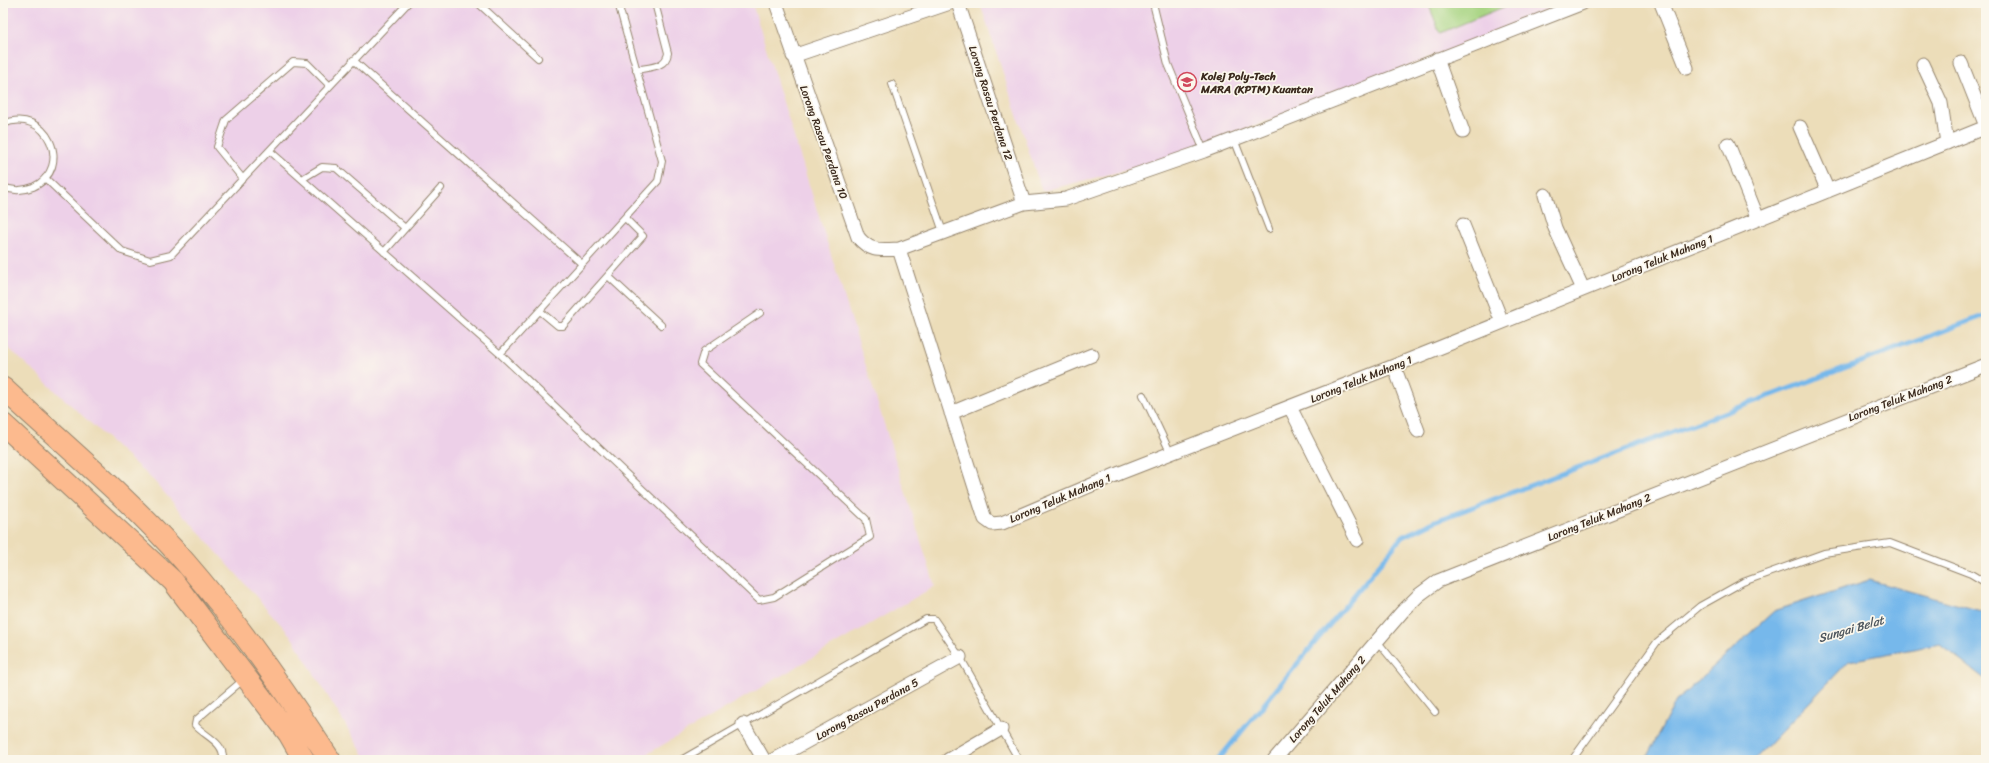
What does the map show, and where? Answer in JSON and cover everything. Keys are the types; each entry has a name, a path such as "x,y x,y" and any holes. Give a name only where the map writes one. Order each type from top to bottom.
{"highway":[{"path":"3,388 118,494 184,561 232,617 301,715 330,760"},
{"path":"3,424 173,581 289,734 304,760"}],"street":[{"name":"Lorong Rasau Perdana 10","path":"776,3 793,56 858,237 865,246 878,250 898,249"},
{"path":"793,56 950,3"},
{"name":"Lorong Rasau Perdana 12","path":"958,3 1024,202"},
{"path":"898,249 1024,202 1066,199 1204,151 1583,3"},
{"path":"1661,3 1687,68"},
{"path":"1437,59 1463,132"},
{"path":"1922,64 1941,103 1947,142"},
{"path":"1961,64 1986,126"},
{"name":"Lorong Teluk Mahang 1","path":"898,249 985,519 992,524 1002,523 1120,473 1394,366 1986,126"},
{"path":"1800,127 1828,191"},
{"path":"1728,144 1758,219"},
{"path":"1545,196 1556,228 1583,289"},
{"path":"1463,225 1502,322"},
{"path":"951,412 1092,355"},
{"name":"Lorong Teluk Mahang 2","path":"1274,760 1419,595 1438,581 1986,364"},
{"path":"1394,366 1418,430"},
{"path":"1290,407 1357,540"},
{"name":"Lorong Rasau Perdana 5","path":"773,760 960,657"},
{"path":"743,724 764,760"},
{"path":"948,760 1001,729"}],"lane":[{"path":"45,178 122,251 150,260 171,255 408,3"},
{"path":"478,3 538,58"},
{"path":"500,354 658,181 662,161 618,3"},
{"path":"636,70 662,65 667,59 668,53 655,3"},
{"path":"1152,3 1168,64 1204,151"},
{"path":"353,60 582,264"},
{"path":"243,179 217,147 226,120 293,62 307,64 330,86"},
{"path":"892,84 943,232"},
{"path":"3,124 20,120 41,128 48,136 52,147 53,158 51,168 45,178 37,185 27,189 4,189"},
{"path":"1234,139 1269,229"},
{"path":"270,151 500,354 759,600 774,597 870,537 866,519 700,364 704,351 760,313"},
{"path":"302,179 322,167 336,168 405,228"},
{"path":"384,252 441,188"},
{"path":"540,311 558,326 563,326 643,236 625,218"},
{"path":"608,276 661,325"},
{"path":"1143,394 1171,454"},
{"path":"1572,760 1657,642 1700,606 1743,582 1824,553 1890,543 1971,574 1986,583"},
{"path":"681,760 926,619 934,619 960,657 1019,760"},
{"path":"1377,641 1435,712"},
{"path":"223,760 221,750 213,739 195,725 199,716 246,677"}],"shaded area":[{"path":"3,3 752,3 935,586 637,760 367,760 291,636 154,481 3,343"},
{"name":"Kolej Poly-Tech MARA (KPTM) Kuantan","path":"980,3 1572,3 1163,161 1042,191"}],"green space":[{"path":"1428,3 1510,3 1511,4 1440,33"}],"water":[{"name":"Sungai Belat","path":"1869,580 1981,611 1986,616 1986,680 1940,644 1849,661 1754,760 1645,760 1676,701 1774,611"}],"waterway":[{"path":"1218,760 1402,537 1438,520 1986,315"}],"place":[{"name":"Kolej Poly-Tech MARA (KPTM) Kuantan","path":"1187,82"}]}
